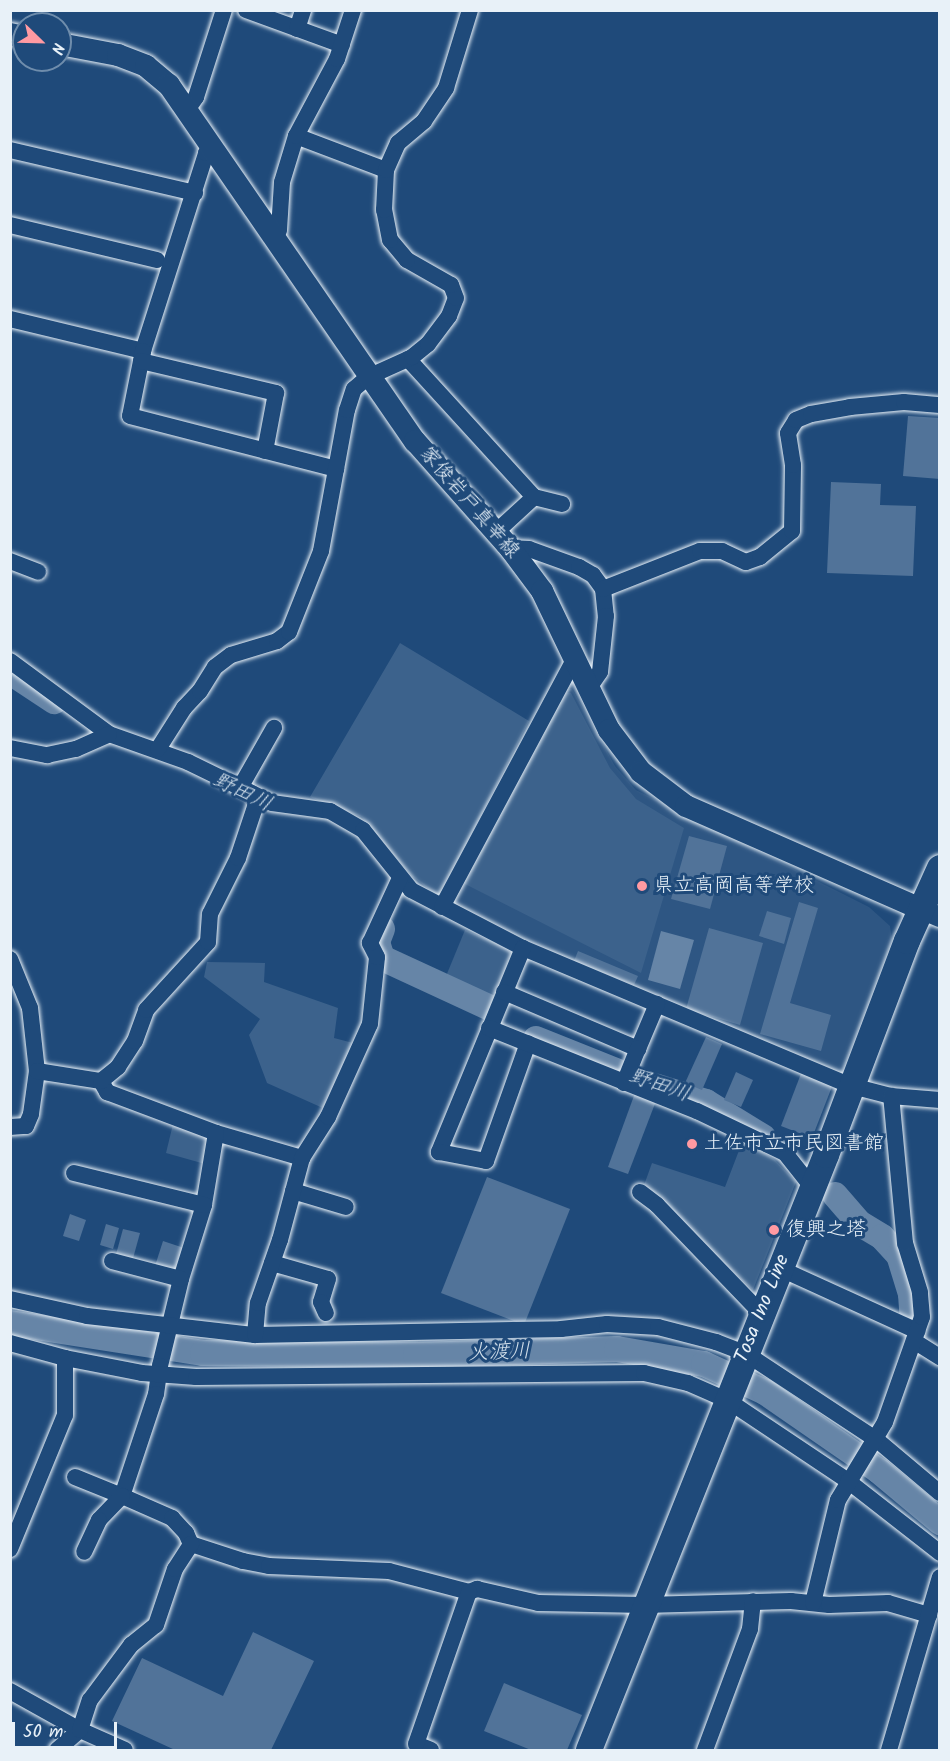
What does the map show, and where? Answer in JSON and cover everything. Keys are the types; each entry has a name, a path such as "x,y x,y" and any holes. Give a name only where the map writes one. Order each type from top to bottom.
{"main road":[{"name":"家俊岩戸真幸線","path":"72,46 118,55 146,66 169,85 368,377 415,441 503,540 542,591 609,730 641,772 686,806 930,913"},
{"name":"Tosa Ino Line","path":"589,1750 852,1086 930,913 939,868"}],"street":[{"path":"187,110 195,97 224,10"},
{"path":"246,10 342,45"},
{"path":"297,29 303,10"},
{"path":"274,238 279,230 282,182 296,136 337,59 353,10"},
{"path":"158,749 184,708 200,692 215,667 231,655 277,641 289,633 321,551 347,410 354,389 368,377 408,359 428,344 449,316 456,298 451,285 407,260 390,240 384,210 386,170 398,143 424,121 446,88 470,10"},
{"path":"296,136 386,170"},
{"path":"212,147 206,153 195,194 142,356 130,416 336,469"},
{"path":"10,150 195,194"},
{"path":"10,225 157,260"},
{"path":"10,319 276,393 265,451"},
{"path":"408,359 534,497 562,504"},
{"path":"603,589 700,551 722,551 746,562 760,557 792,531 793,465 789,433 796,420 811,414 850,407 904,402 939,405"},
{"path":"534,497 503,540 579,567 593,575 603,589 606,616 600,672 589,688"},
{"path":"10,561 38,572"},
{"path":"442,907 574,660"},
{"path":"10,661 109,734 138,745 158,749 241,786 258,798 272,803 330,811 363,830 411,890 523,948 852,1086 891,1096 939,1100"},
{"path":"241,786 274,728"},
{"path":"10,748 47,755 76,749 109,734"},
{"path":"37,1071 101,1081 118,1067 135,1041 146,1010 158,994 208,942 210,914 238,858 258,798"},
{"path":"255,1335 258,1303 302,1158 328,1118 370,1023 376,957 370,943 400,878"},
{"path":"523,948 439,1152 486,1161 528,1043"},
{"path":"10,959 30,1008 37,1071 31,1114 26,1126 10,1127"},
{"path":"504,992 638,1049"},
{"path":"624,1083 657,1004"},
{"path":"489,1028 697,1111 785,1153 812,1187"},
{"path":"101,1081 107,1092 216,1133 302,1158"},
{"path":"813,1603 838,1500 850,1476 874,1443 916,1336 921,1317 920,1292 905,1243 891,1096"},
{"path":"84,1552 99,1520 122,1496 153,1405 181,1279 204,1205 216,1133"},
{"path":"74,1173 204,1205"},
{"path":"293,1191 346,1207"},
{"path":"640,1192 657,1205 762,1313"},
{"path":"112,1261 181,1279"},
{"path":"272,1263 328,1279 321,1302 326,1313"},
{"path":"779,1268 916,1336 939,1357"},
{"path":"10,1299 168,1331 255,1335 561,1329 607,1324 658,1327 716,1342 744,1357 874,1443 939,1493"},
{"path":"11,1346 65,1358 231,1377 644,1373 688,1383 728,1398 850,1476 939,1553"},
{"path":"10,1549 65,1415 65,1358"},
{"path":"75,1477 172,1518 186,1533 191,1544 243,1561 269,1566 389,1571 469,1592 477,1589 538,1603 645,1605 753,1601 888,1603 929,1615"},
{"path":"57,1750 80,1730 90,1700 131,1645 156,1625 175,1569 191,1544"},
{"path":"889,1750 939,1577"},
{"path":"431,1750 416,1744 469,1592"},
{"path":"705,1750 750,1629 753,1601"},
{"path":"10,1691 80,1730 125,1750"}],"shaded area":[{"path":"400,643 529,721 439,897 412,876 362,817 310,797"},
{"name":"県立高岡高等学校","path":"563,689 572,689 615,766 636,790 869,907 890,926 892,940 840,1077 643,994 454,906 451,898"},
{"path":"563,692 571,693 610,768 636,799 684,828 641,973 463,883"},
{"path":"465,930 507,948 512,956 492,1004 444,981"},
{"path":"661,931 694,940 680,989 648,980"},
{"path":"207,962 265,963 264,982 338,1008 334,1038 357,1044 325,1109 267,1083 249,1035 260,1019 204,977"},
{"path":"174,1120 211,1134 205,1164 166,1153"},
{"path":"743,1140 775,1160 796,1182 753,1290 643,1188 652,1163 725,1187"}],"building":[{"path":"908,416 940,418 940,479 903,476"},
{"path":"831,482 881,484 880,505 916,506 913,576 827,573"},
{"path":"689,836 727,846 710,909 671,899"},
{"path":"799,902 818,908 790,1003 831,1015 821,1051 760,1034"},
{"path":"767,911 791,918 784,944 759,936"},
{"path":"709,928 763,943 740,1025 686,1009"},
{"path":"578,951 638,976 634,985 574,961"},
{"path":"706,1037 722,1044 702,1090 685,1083"},
{"path":"802,1071 833,1084 812,1138 781,1126"},
{"path":"736,1072 753,1080 741,1107 724,1100"},
{"path":"635,1093 656,1101 628,1174 608,1167"},
{"path":"487,1177 570,1209 524,1325 441,1293"},
{"path":"70,1214 86,1220 79,1241 63,1236"},
{"path":"106,1224 119,1228 113,1249 100,1245"},
{"path":"123,1229 140,1233 132,1262 115,1258"},
{"path":"163,1241 184,1248 176,1272 155,1266"},
{"path":"253,1632 314,1661 271,1750 175,1750 112,1721 142,1658 223,1696"},
{"path":"504,1683 582,1715 567,1750 531,1750 484,1731"}],"waterway":[{"name":"野田川","path":"10,672 54,701"},
{"name":"野田川","path":"382,929 377,942 382,958 490,1008"},
{"name":"野田川","path":"536,1039 651,1085 706,1102 763,1137"},
{"name":"野田川","path":"835,1195 859,1223 882,1237 899,1255 911,1294 913,1321"},
{"name":"火渡川","path":"10,1323 203,1353 416,1355 617,1349 704,1364 765,1392 879,1471 940,1522"}],"place":[{"name":"県立高岡高等学校","path":"642,886"},
{"name":"土佐市立市民図書館","path":"692,1144"},
{"name":"復興之塔","path":"774,1230"}]}
